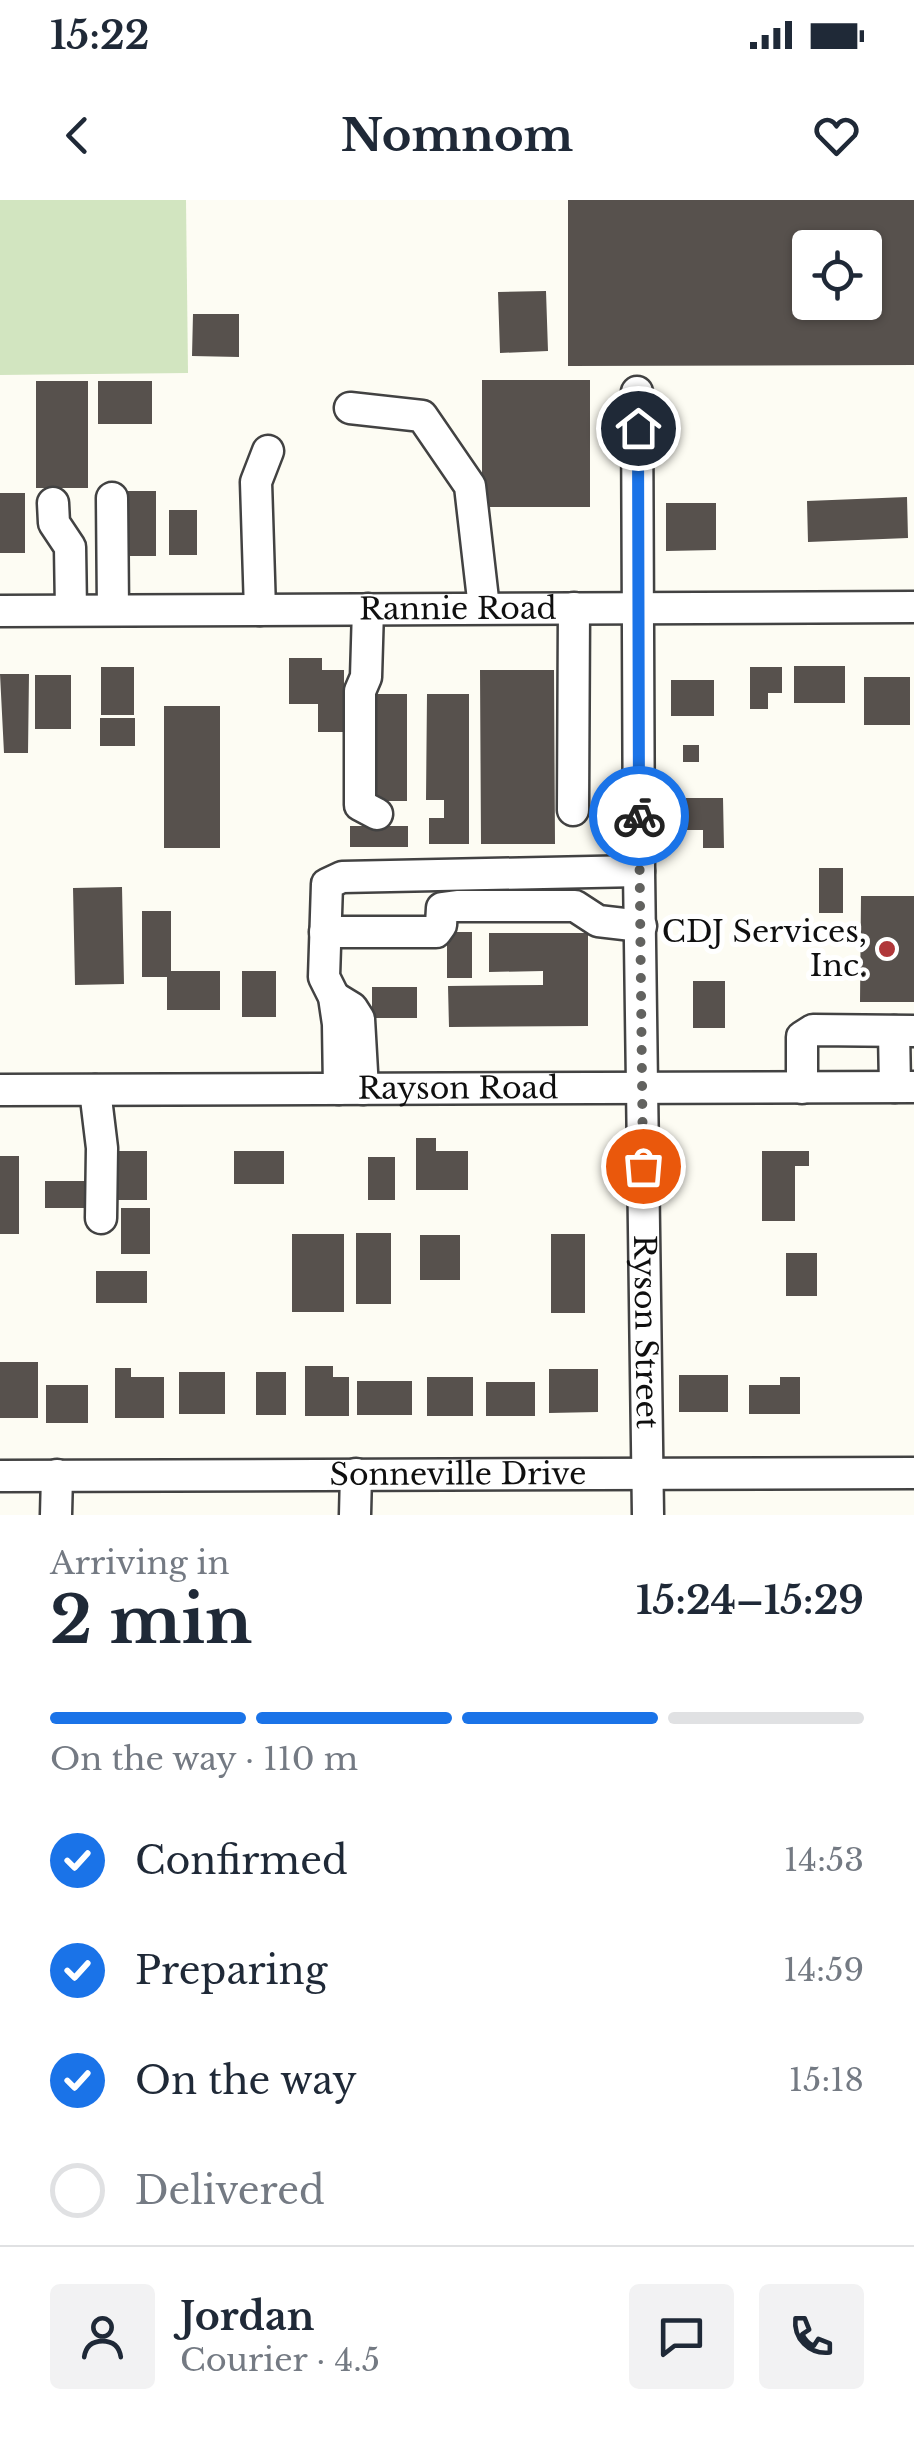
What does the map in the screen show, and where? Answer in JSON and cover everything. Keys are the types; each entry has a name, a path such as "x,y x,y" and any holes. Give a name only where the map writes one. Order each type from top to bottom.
{"street":[{"name":"Ryson Street","path":"638,392 639,871 648,1515"},
{"path":"350,408 422,416 470,486 484,608"},
{"path":"260,610 256,482 268,450"},
{"path":"112,498 113,610"},
{"path":"53,503 54,523 70,547 71,610"},
{"path":"573,810 574,608"},
{"name":"Rannie Road","path":"0,610 914,608"},
{"path":"368,609 366,676 360,691 360,806 378,814"},
{"path":"351,1089 359,1019 352,1008 334,997 324,978 325,890 333,880 639,871"},
{"path":"457,874 458,906"},
{"path":"325,932 436,932 441,926 442,908 458,906 575,906 598,921 641,926"},
{"path":"802,1088 802,1037 813,1030 904,1031 904,1087"},
{"name":"Rayson Road","path":"0,1090 904,1087"},
{"path":"95,1090 102,1148 101,1218"},
{"name":"Sonneville Drive","path":"0,1476 914,1473"},
{"path":"355,1515 356,1474"},
{"path":"56,1515 57,1475"}],"green space":[{"path":"0,200 186,200 188,373 0,375"}],"building":[{"path":"568,200 914,200 914,365 568,366"},
{"path":"546,291 548,351 500,353 498,292"},
{"path":"193,314 239,314 239,357 192,356"},
{"path":"482,380 590,380 590,507 482,507"},
{"path":"36,381 88,381 88,488 36,488"},
{"path":"98,381 152,381 152,424 98,424"},
{"path":"113,491 156,491 156,556 113,556"},
{"path":"0,493 25,493 25,553 0,553"},
{"path":"907,497 908,538 808,542 807,501"},
{"path":"666,503 716,503 716,550 666,551"},
{"path":"169,510 197,510 197,555 169,555"},
{"path":"289,658 322,658 322,670 344,670 344,732 318,732 318,704 289,704"},
{"path":"794,666 845,666 845,703 794,703"},
{"path":"101,667 134,667 134,715 101,715"},
{"path":"750,667 782,667 782,693 768,693 768,709 750,709"},
{"path":"480,670 554,670 555,844 481,844"},
{"path":"0,674 29,674 28,753 4,753"},
{"path":"35,675 71,675 71,729 35,729"},
{"path":"864,677 910,677 910,725 864,725"},
{"path":"671,680 714,680 714,716 671,716"},
{"path":"364,694 407,694 407,801 364,801"},
{"path":"427,694 469,694 469,844 429,844 429,818 444,818 444,800 426,800"},
{"path":"164,706 220,706 220,848 164,848"},
{"path":"100,718 135,718 135,746 100,746"},
{"path":"683,745 699,745 699,762 683,762"},
{"path":"686,798 723,798 724,848 703,848 703,830 686,830"},
{"path":"350,826 408,826 408,847 350,847"},
{"path":"819,868 843,868 843,913 819,913"},
{"path":"122,887 124,984 75,985 73,888"},
{"name":"CDJ Services, Inc.","path":"861,896 914,896 914,1002 860,1002"},
{"path":"142,911 171,911 171,971 220,971 220,1010 167,1010 167,977 142,977"},
{"path":"447,932 472,932 472,978 447,978"},
{"path":"489,933 588,933 588,1026 449,1027 448,986 543,985 543,971 489,972"},
{"path":"242,971 276,971 276,1017 242,1017"},
{"path":"693,981 725,981 725,1028 693,1028"},
{"path":"372,987 417,987 417,1018 372,1018"},
{"path":"416,1138 436,1138 436,1151 468,1151 468,1190 416,1190"},
{"path":"116,1151 147,1151 147,1200 116,1200"},
{"path":"234,1151 284,1151 284,1184 234,1184"},
{"path":"762,1151 809,1151 809,1166 795,1166 795,1221 762,1221"},
{"path":"0,1156 19,1156 19,1234 0,1234"},
{"path":"368,1157 395,1157 395,1200 368,1200"},
{"path":"45,1181 87,1181 87,1208 45,1208"},
{"path":"121,1208 150,1208 150,1254 121,1254"},
{"path":"356,1233 391,1233 391,1304 356,1304"},
{"path":"292,1234 344,1234 344,1312 292,1312"},
{"path":"551,1234 585,1234 585,1313 551,1313"},
{"path":"420,1235 460,1235 460,1280 420,1280"},
{"path":"786,1253 817,1253 817,1296 786,1296"},
{"path":"96,1271 147,1271 147,1303 96,1303"},
{"path":"0,1362 38,1362 38,1418 0,1418"},
{"path":"305,1366 333,1366 333,1377 349,1377 349,1416 305,1416"},
{"path":"115,1368 131,1368 131,1377 164,1377 164,1418 115,1418"},
{"path":"549,1369 598,1369 598,1412 549,1413"},
{"path":"179,1372 225,1372 225,1414 179,1414"},
{"path":"256,1372 286,1372 286,1415 256,1415"},
{"path":"679,1375 728,1375 728,1412 679,1412"},
{"path":"427,1377 473,1377 473,1416 427,1416"},
{"path":"780,1377 800,1377 800,1414 749,1414 749,1385 780,1385"},
{"path":"357,1381 412,1381 412,1415 357,1415"},
{"path":"486,1382 535,1382 535,1416 486,1416"},
{"path":"46,1385 88,1385 88,1423 46,1423"}],"way so far":[{"path":"639,816 643,1166"}],"place":[{"name":"CDJ Services, Inc.","path":"887,949"}],"route":[{"path":"638,428 639,816"}]}
